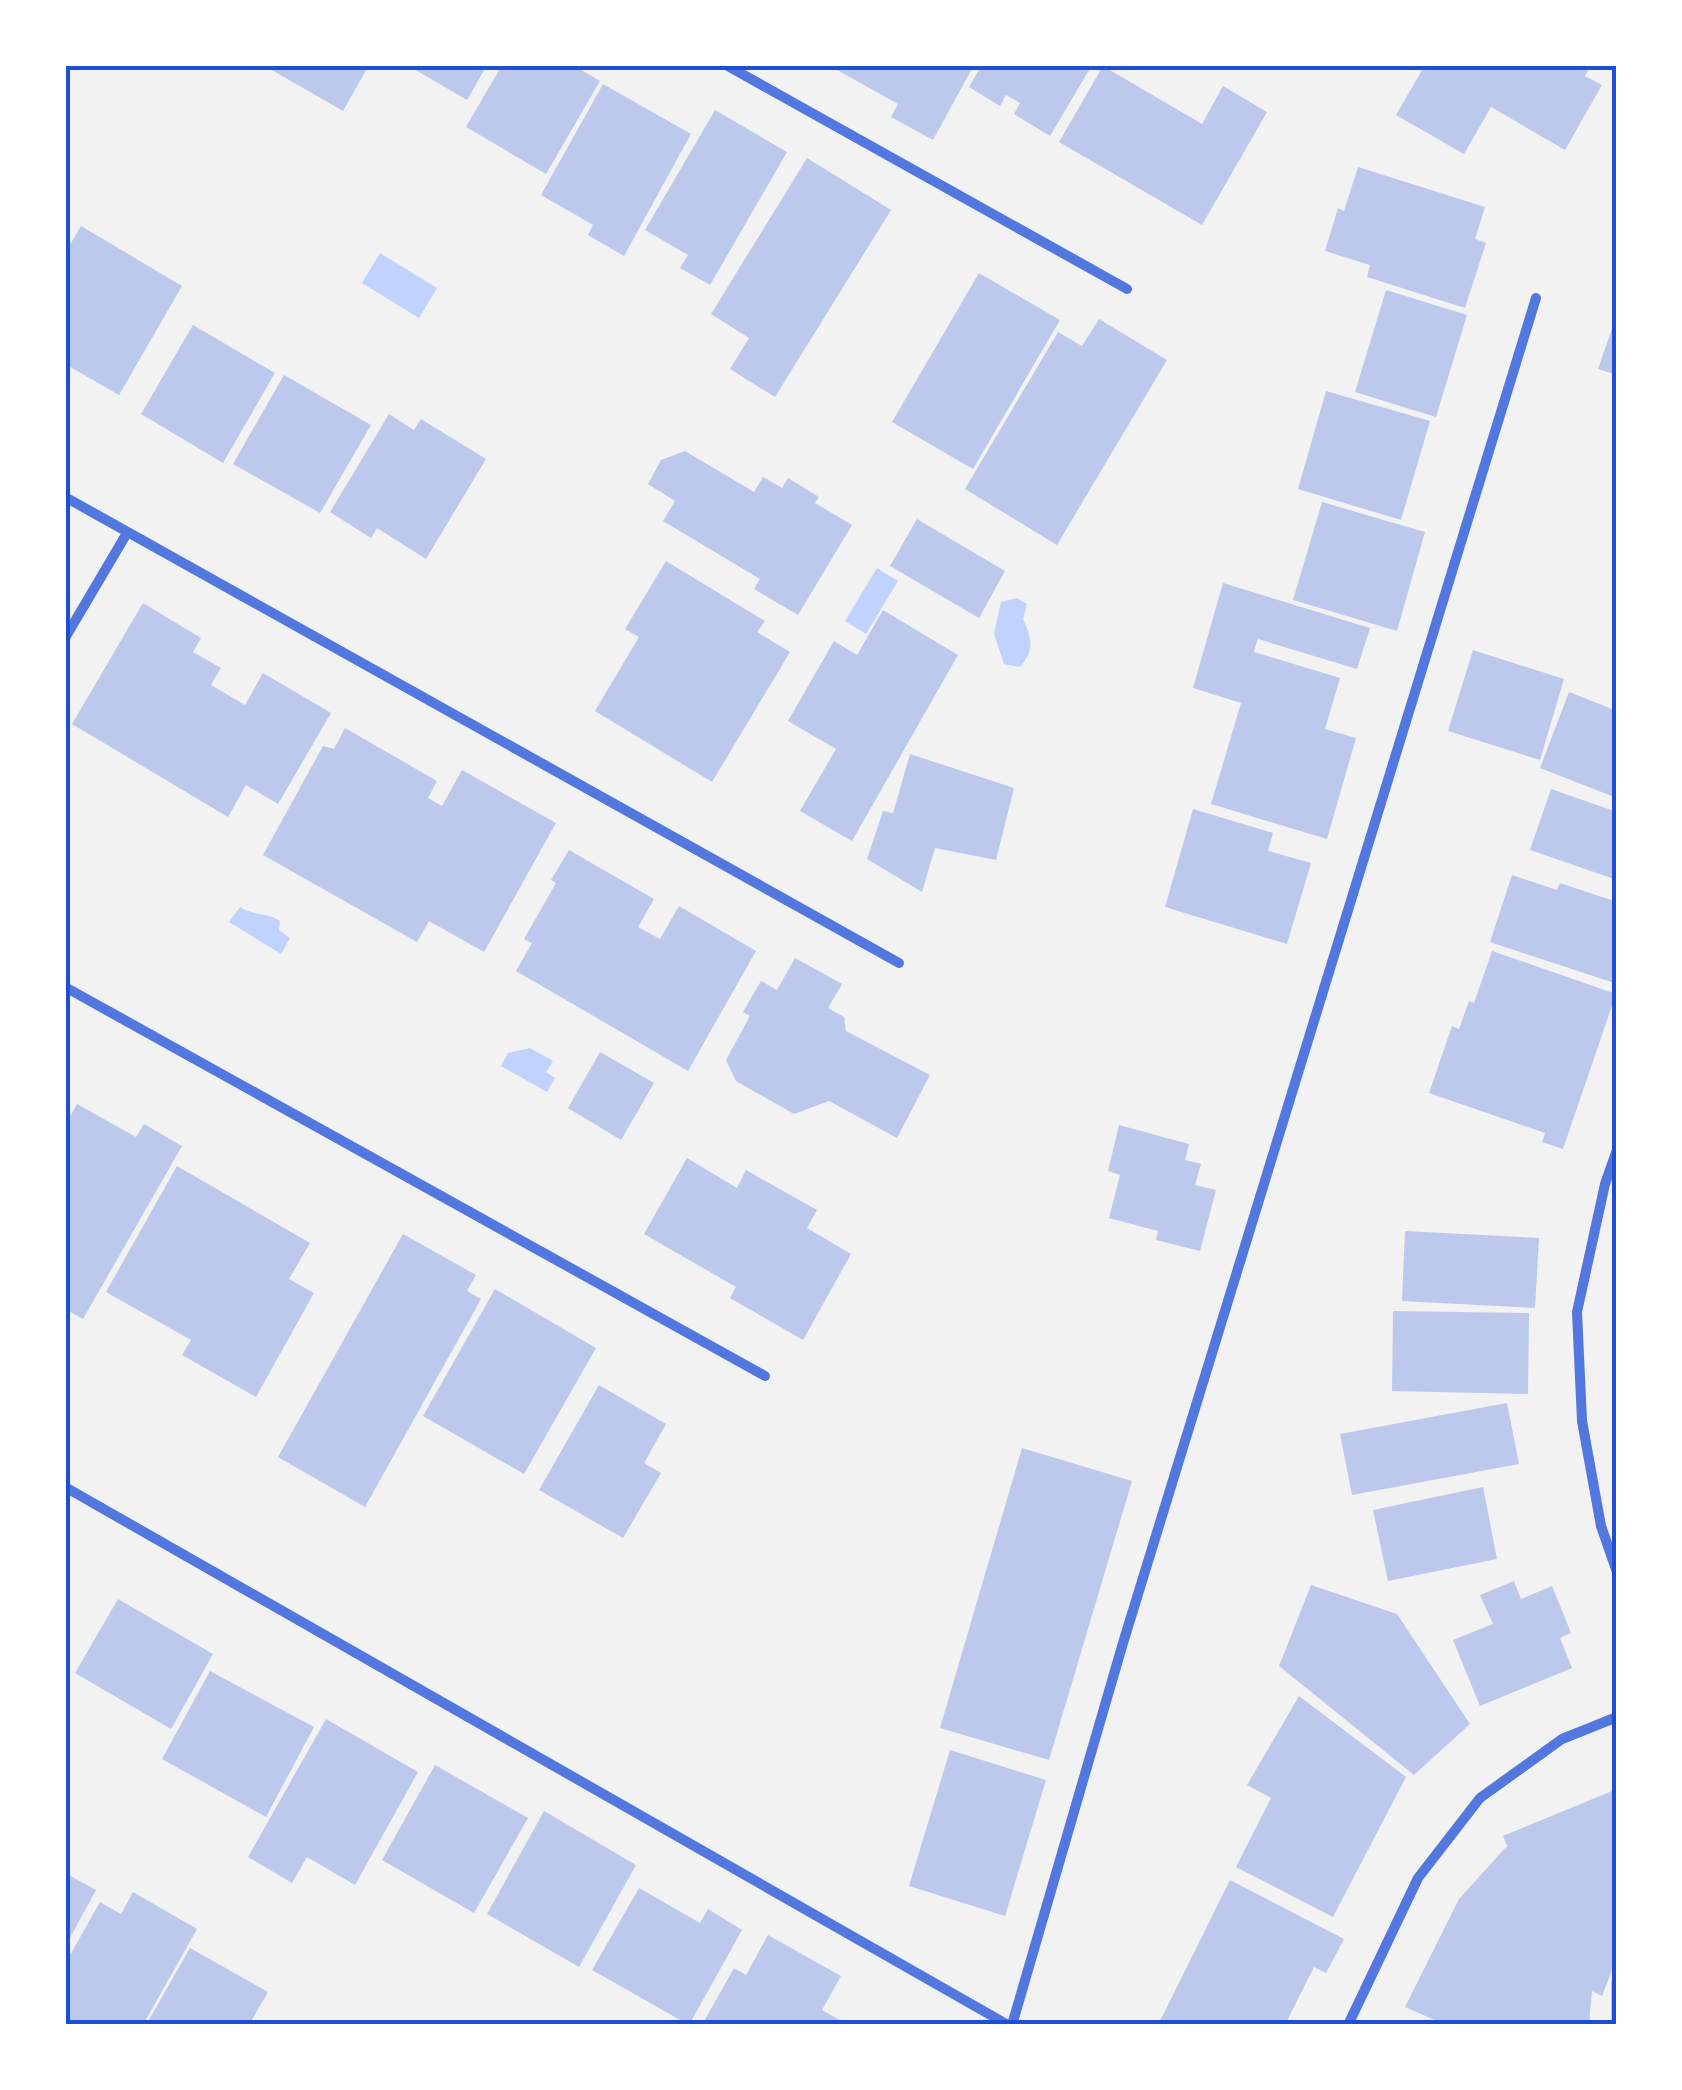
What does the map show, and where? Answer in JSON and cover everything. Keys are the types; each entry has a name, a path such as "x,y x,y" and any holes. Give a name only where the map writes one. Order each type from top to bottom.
{"street":[{"path":"726,65 1127,289"},
{"path":"65,1487 1010,2025 1536,298"},
{"path":"65,497 898,964"},
{"path":"65,638 127,532"},
{"path":"65,986 765,1376"},
{"path":"1617,1150 1604,1184 1578,1312 1582,1421 1601,1526 1617,1572"},
{"path":"1348,2025 1418,1878 1480,1798 1562,1739 1617,1717"}],"water":[{"path":"380,253 437,288 419,318 362,283"},
{"path":"877,568 898,581 866,634 845,621"},
{"path":"1017,598 1027,604 1023,619 1030,644 1020,667 1004,664 994,634 1001,602"},
{"path":"240,907 280,921 279,930 290,938 281,954 229,922"},
{"path":"530,1048 553,1061 546,1072 555,1078 547,1092 501,1066 508,1053"}],"building":[{"path":"263,65 369,65 343,111"},
{"path":"407,65 487,65 467,100"},
{"path":"502,65 573,65 600,81 546,174 466,127"},
{"path":"828,65 974,65 933,140 891,117 898,104"},
{"path":"982,65 1092,65 1050,136 1014,114 1020,103 1006,95 1000,106 969,87"},
{"path":"1425,65 1591,65 1585,76 1602,85 1565,150 1491,107 1464,154 1396,115"},
{"path":"1103,66 1202,124 1223,86 1267,112 1202,225 1059,142"},
{"path":"603,84 691,134 624,256 588,235 593,225 541,195"},
{"path":"715,110 787,152 710,285 680,268 688,255 645,230"},
{"path":"807,158 891,210 775,397 730,369 749,338 711,314"},
{"path":"1358,167 1485,207 1475,239 1486,243 1465,308 1367,277 1370,265 1325,251 1338,208 1344,211"},
{"path":"81,226 182,286 119,395 65,364 65,253"},
{"path":"979,273 1060,320 973,469 892,422"},
{"path":"1386,290 1467,315 1436,417 1355,392"},
{"path":"1617,314 1617,375 1598,369"},
{"path":"1099,319 1167,360 1057,545 965,489 1058,332 1082,346"},
{"path":"193,325 275,373 223,463 141,414"},
{"path":"284,375 371,425 320,513 233,464"},
{"path":"1326,391 1430,421 1401,520 1298,489"},
{"path":"389,414 414,430 421,419 486,459 426,559 377,528 371,538 330,512"},
{"path":"685,451 754,492 763,477 782,488 788,478 819,497 815,503 852,525 798,615 754,589 760,579 663,521 675,501 648,484 661,460"},
{"path":"1322,502 1425,532 1397,631 1293,600"},
{"path":"917,519 1005,571 979,618 890,566"},
{"path":"666,561 765,621 757,632 790,652 712,782 595,711 639,637 625,629"},
{"path":"1223,583 1370,628 1357,669 1258,639 1255,647 1254,652 1340,678 1325,729 1356,738 1327,839 1211,804 1241,703 1193,688"},
{"path":"143,603 201,638 193,652 221,668 211,685 245,705 263,673 331,713 278,804 246,785 228,817 72,724"},
{"path":"883,610 958,655 852,841 800,811 836,749 788,721 834,641 857,655"},
{"path":"1473,650 1564,679 1540,760 1448,731"},
{"path":"1569,692 1617,711 1617,798 1540,768"},
{"path":"345,728 437,781 428,798 442,806 462,770 556,823 484,952 429,921 417,942 263,855 323,746 334,749"},
{"path":"910,754 1014,788 996,860 935,848 922,892 867,859 883,811 893,813"},
{"path":"1551,789 1617,812 1617,880 1530,850"},
{"path":"1193,809 1273,833 1268,851 1311,863 1287,944 1165,907"},
{"path":"569,850 654,899 638,927 660,939 679,906 756,951 688,1071 516,971 532,943 524,939 556,883 551,880"},
{"path":"1512,875 1557,890 1560,883 1617,902 1617,984 1490,942"},
{"path":"1492,951 1616,994 1563,1149 1542,1142 1545,1133 1429,1093 1452,1026 1459,1029 1469,1001 1474,1003"},
{"path":"795,958 842,984 828,1008 844,1017 846,1031 930,1075 897,1138 829,1101 794,1114 736,1081 726,1060 750,1016 743,1012 761,981 777,990"},
{"path":"600,1052 654,1083 621,1140 568,1108"},
{"path":"77,1104 136,1137 144,1124 182,1146 83,1319 65,1309 65,1125"},
{"path":"1119,1125 1189,1144 1185,1160 1201,1164 1195,1185 1216,1190 1200,1251 1156,1240 1158,1231 1109,1218 1120,1175 1108,1171"},
{"path":"687,1158 737,1188 746,1170 817,1210 807,1228 851,1254 803,1340 730,1298 736,1287 644,1234"},
{"path":"177,1166 310,1243 289,1279 314,1293 256,1397 182,1355 191,1340 106,1292"},
{"path":"1405,1231 1539,1238 1535,1308 1402,1301"},
{"path":"403,1234 476,1275 467,1291 481,1299 365,1507 278,1457"},
{"path":"495,1289 596,1348 524,1474 423,1416"},
{"path":"1393,1311 1529,1313 1528,1394 1392,1391"},
{"path":"599,1385 666,1424 644,1463 661,1473 623,1538 539,1490"},
{"path":"1507,1403 1519,1464 1352,1495 1340,1434"},
{"path":"1022,1448 1132,1481 1049,1760 940,1728"},
{"path":"1483,1487 1497,1559 1388,1581 1373,1510"},
{"path":"1514,1581 1521,1599 1552,1586 1571,1633 1560,1638 1572,1668 1480,1706 1453,1640 1493,1624 1480,1595"},
{"path":"1311,1585 1397,1614 1470,1724 1414,1775 1279,1666"},
{"path":"118,1599 213,1654 171,1729 75,1673"},
{"path":"210,1671 314,1727 266,1817 162,1759"},
{"path":"1299,1696 1406,1777 1333,1917 1236,1867 1271,1798 1247,1785"},
{"path":"326,1719 418,1772 355,1885 307,1857 292,1883 248,1857"},
{"path":"950,1750 1046,1780 1005,1916 909,1886"},
{"path":"435,1765 528,1818 474,1913 382,1860"},
{"path":"1617,1789 1617,1940 1602,1996 1592,1991 1589,2025 1446,2025 1405,2007 1459,1899 1507,1846 1503,1836"},
{"path":"544,1811 636,1865 579,1967 487,1914"},
{"path":"65,1873 96,1890 65,1947"},
{"path":"1230,1880 1344,1939 1326,1973 1314,1967 1285,2025 1168,2025 1160,2021"},
{"path":"639,1888 700,1923 708,1909 742,1930 689,2025 592,1970"},
{"path":"133,1892 197,1929 143,2025 65,2025 65,1964 100,1902 121,1914"},
{"path":"768,1935 841,1976 822,2010 848,2025 702,2025 734,1968 746,1975"},
{"path":"190,1948 268,1992 249,2025 146,2025"},
{"path":"1617,1969 1617,2025 1611,2025 1611,1982"}]}
